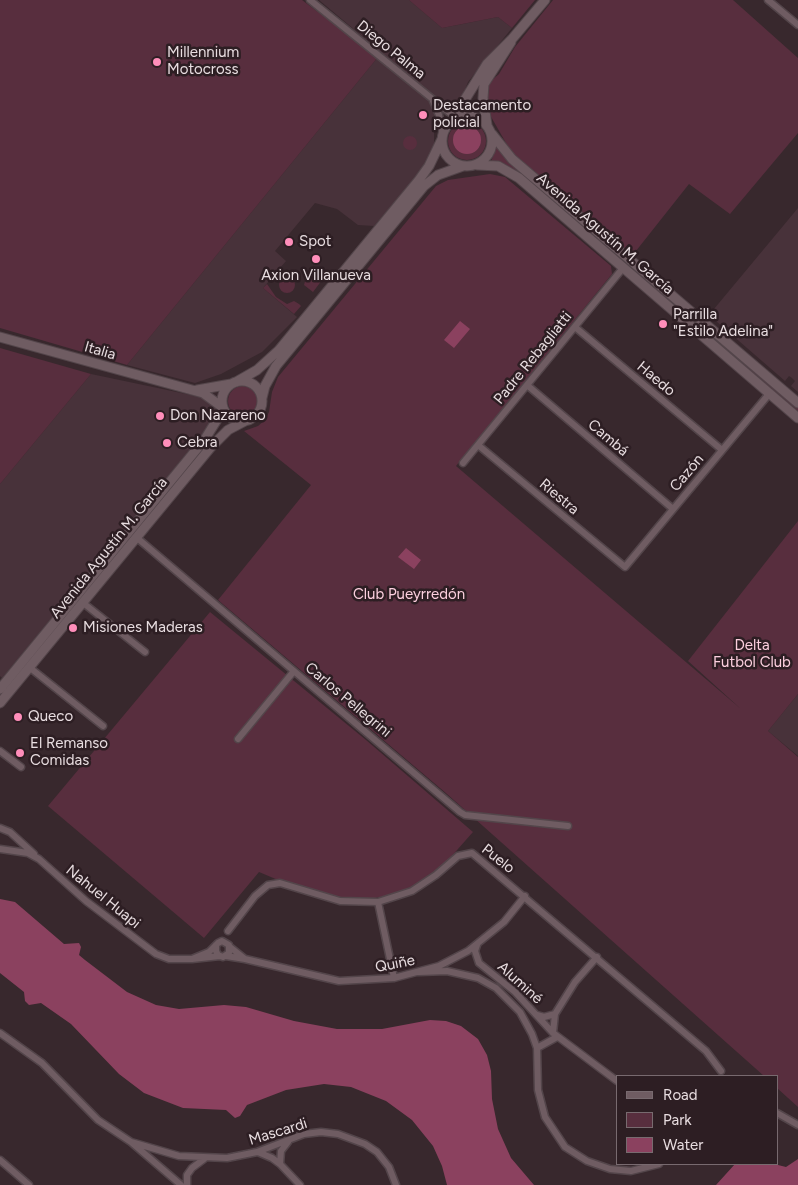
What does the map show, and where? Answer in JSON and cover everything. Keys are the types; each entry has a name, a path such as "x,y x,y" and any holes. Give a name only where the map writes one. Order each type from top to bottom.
{"main road":[{"path":"457,118 464,101 487,64 512,39 545,0"},
{"path":"487,125 477,117 457,118 448,124 429,166 419,180 279,350 257,370 233,383 223,394 223,408 234,420 247,420 258,413 265,386 276,366 424,186 438,175 463,166 477,165 488,156 492,149 492,134 487,125 483,98 484,84 512,39"},
{"name":"Avenida Agustín M. García","path":"492,134 512,159 798,403"},
{"path":"442,137 445,154 454,162 463,166"},
{"name":"Avenida Agustín M. García","path":"477,165 498,166 509,171 798,418"},
{"name":"Italia","path":"0,337 208,395 223,408"},
{"path":"233,383 248,382 254,385 262,398"},
{"name":"Italia","path":"192,391 233,383"},
{"name":"Avenida Agustín M. García","path":"0,689 205,440 223,408"},
{"name":"Avenida Agustín M. García","path":"0,703 219,437 247,420"}],"street":[{"name":"Diego Palma","path":"310,0 457,118"},
{"path":"768,0 798,25"},
{"path":"433,100 439,115 442,137"},
{"name":"Padre Rebagliatti","path":"463,463 623,268"},
{"name":"Haedo","path":"575,327 722,450"},
{"name":"Cambá","path":"527,385 673,509"},
{"name":"Cazón","path":"625,567 769,394"},
{"name":"Riestra","path":"478,445 625,567"},
{"name":"Carlos Pellegrini","path":"136,538 460,812 465,815 568,826"},
{"path":"82,602 145,652"},
{"path":"29,667 103,726"},
{"path":"238,739 294,672"},
{"path":"0,751 21,767"},
{"path":"0,828 10,832 39,859"},
{"name":"Nahuel Huapi","path":"0,849 28,853 39,859 86,901 156,954 169,959 223,956"},
{"name":"Puelo","path":"218,943 262,888 274,883 288,885 340,901 378,902 412,891 436,875 458,856 467,852 477,856 706,1051 722,1075"},
{"name":"Quiñe","path":"223,956 272,964 332,980 369,981 394,978 419,972 453,960 478,944 504,922 524,896"},
{"path":"378,902 394,978"},
{"path":"218,943 216,952 223,956 230,952 228,931"},
{"path":"192,959 208,952 218,943 226,942 245,959"},
{"name":"Aluminé","path":"478,944 475,951 479,963 515,992 555,1035 616,1080"},
{"path":"460,955 479,963"},
{"path":"537,1048 555,1035 555,1014 574,982 597,957"},
{"path":"453,960 452,966 458,972"},
{"path":"419,972 458,972 485,981 509,1000 526,1021 537,1048 538,1090 541,1106 550,1128 565,1147 587,1161 610,1169 630,1171 655,1165"},
{"path":"536,1015 544,1017 555,1014"},
{"path":"0,1033 42,1063 98,1120 131,1142 181,1185"},
{"path":"778,1114 798,1125"},
{"name":"Mascardi","path":"186,1157 204,1159 227,1158 257,1152 313,1132 348,1136 377,1152 389,1167 396,1185"},
{"path":"280,1164 281,1151 290,1140"},
{"path":"131,1142 186,1157 190,1161 192,1168"},
{"path":"257,1152 272,1158 280,1164 300,1185"},
{"path":"162,1168 163,1161 170,1154"},
{"path":"174,1178 183,1179 192,1168 204,1159"},
{"path":"0,1160 29,1185"},
{"path":"187,1175 187,1185"}],"shaded area":[{"path":"319,0 409,0 442,28 498,17 512,28 468,82 460,103 456,108 449,109"},
{"path":"378,57 427,99 434,110 434,144 431,155 419,174 374,226 358,225 337,209 315,203 275,251 286,261 263,288 297,317 262,352 221,374 195,383 127,365"},
{"path":"798,208 798,392 791,386 795,381 792,378 789,376 785,381 709,315"},
{"path":"91,374 210,399 217,406 218,415 2,678 0,676 0,484"},
{"path":"798,694 798,756 768,731"}],"green space":[{"path":"0,0 302,0 378,57 127,365 0,328"},
{"path":"409,0 535,0 512,28 498,17 442,28"},
{"path":"553,0 733,0 798,58 798,133 730,214 689,184 632,256 514,157 490,115 486,102 486,91 491,81 499,74 515,47"},
{"path":"467,122 481,127 486,141 481,155 467,160 453,155 448,141 453,127"},
{"path":"407,136 413,136 417,143 413,150 407,150 403,146 403,140"},
{"path":"497,144 505,158 515,168 798,408 798,411 514,170 491,162"},
{"path":"490,174 505,177 611,266 612,274 456,466 741,709 688,661 798,521 798,694 768,731 798,757 798,1107 778,1089 778,1075 763,1075 447,794 218,600 311,485 244,431 258,426 265,420 269,412 272,392 278,377 436,186 448,180"},
{"path":"287,277 295,285 287,293 279,285"},
{"path":"306,278 322,280 313,292 304,285"},
{"path":"267,284 276,297 287,304 294,301 301,306 294,314 263,288"},
{"path":"0,348 91,374 0,484"},
{"path":"243,386 254,390 258,401 254,412 243,416 232,412 228,401 232,390"},
{"path":"210,612 366,740 473,832 442,867 402,893 364,900 342,899 278,880 259,872 204,938 48,806"}],"water":[{"path":"467,126 477,130 481,140 477,150 467,154 457,150 453,140 457,130"},
{"path":"460,321 470,329 454,348 444,340"},
{"path":"406,548 421,560 414,569 398,557"},
{"path":"0,899 15,902 64,944 79,943 81,947 79,955 85,960 127,992 156,1005 179,1009 224,1005 246,1007 294,1021 337,1029 382,1029 430,1020 446,1021 461,1026 478,1039 487,1055 491,1071 492,1099 498,1129 511,1158 534,1185 447,1185 442,1166 433,1146 412,1120 386,1101 351,1087 324,1084 286,1090 247,1105 240,1116 235,1118 226,1110 183,1108 144,1093 119,1074 71,1024 41,1003 29,1005 25,1001 24,992 0,973"},
{"path":"798,1159 798,1185 716,1185 734,1165 778,1165 786,1167"}],"place":[{"name":"Millennium Motocross","path":"157,62"},
{"name":"Destacamento policial","path":"423,115"},
{"name":"Spot","path":"289,242"},
{"name":"Axion Villanueva","path":"316,259"},
{"name":"Parrilla \"Estilo Adelina\"","path":"663,324"},
{"name":"Don Nazareno","path":"160,416"},
{"name":"Cebra","path":"167,443"},
{"name":"Misiones Maderas","path":"73,628"},
{"name":"Queco","path":"18,717"},
{"name":"El Remanso Comidas","path":"20,753"}],"park label":[{"name":"Club Pueyrredón","path":"409,595"},
{"name":"Delta Futbol Club","path":"752,654"}]}
